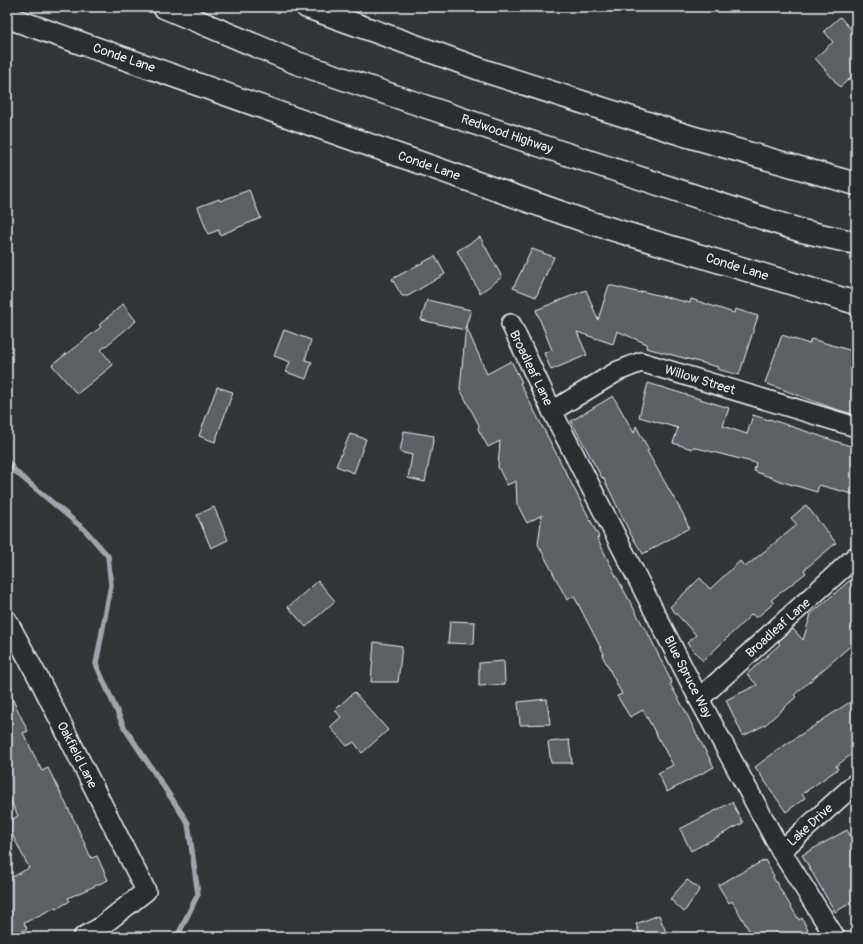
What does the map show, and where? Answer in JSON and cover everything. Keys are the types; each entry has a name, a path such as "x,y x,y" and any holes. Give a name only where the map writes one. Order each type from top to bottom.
{"main road":[{"path":"154,7 206,25"},
{"name":"Redwood Highway","path":"164,7 297,64 802,231 856,244"},
{"path":"307,7 496,75 688,136 856,184"},
{"name":"Conde Lane","path":"7,17 585,221 856,303"}],"street":[{"name":"Broadleaf Lane","path":"511,324 552,411"},
{"name":"Willow Street","path":"552,411 618,371 641,362 856,427"},
{"name":"Blue Spruce Way","path":"552,411 699,700 781,851 835,937"},
{"name":"Broadleaf Lane","path":"699,700 856,556"},
{"name":"Oakfield Lane","path":"7,620 146,891 99,928 84,937"},
{"name":"Lake Drive","path":"781,851 856,783"}],"building":[{"path":"840,17 856,35 856,73 840,87 815,58 833,42 824,31"},
{"path":"249,190 261,218 220,235 219,230 208,234 198,207 219,199 220,201"},
{"path":"480,237 502,277 480,293 457,251"},
{"path":"532,249 554,257 536,297 513,288"},
{"path":"435,256 445,274 408,296 402,296 392,279"},
{"path":"609,285 690,303 691,299 734,313 735,309 758,316 739,375 717,369 718,367 646,348 647,344 617,331 613,344 577,332 587,355 551,370 544,353 552,350 536,310 586,290 598,320"},
{"path":"427,300 471,310 465,330 421,320"},
{"path":"123,304 136,321 101,350 113,365 77,394 52,365 101,327 99,325"},
{"path":"466,326 487,374 511,361 522,382 520,383 599,537 597,538 615,574 647,631 672,683 670,684 714,767 667,792 658,773 673,765 643,710 630,717 617,696 622,694 602,655 604,654 574,596 567,600 538,544 542,515 527,523 517,504 516,481 507,485 498,467 500,441 488,447 478,429 479,425 460,389"},
{"path":"284,330 311,340 305,360 312,362 306,379 286,372 290,362 274,356"},
{"path":"782,335 809,344 811,339 856,352 856,415 832,408 765,383"},
{"path":"648,383 729,408 723,426 747,434 753,415 856,448 856,495 819,485 817,492 783,482 754,471 756,463 693,447 692,449 673,443 678,428 639,417"},
{"path":"217,387 233,392 215,442 199,436"},
{"path":"613,396 634,433 636,426 649,450 647,451 683,514 689,528 643,554 631,535 603,477 602,478 571,421"},
{"path":"404,431 434,436 425,482 408,478 412,455 400,452"},
{"path":"350,434 366,439 354,473 336,466"},
{"path":"806,505 836,543 804,570 806,573 771,600 774,603 756,618 752,614 703,661 687,643 696,635 670,607 700,578 710,589 740,561 745,567 797,525 791,518"},
{"path":"214,507 228,540 211,548 197,515"},
{"path":"856,575 856,641 794,695 796,697 765,725 743,736 726,700 757,685 747,674 780,644 778,642 793,629 803,640 811,614"},
{"path":"318,581 335,601 306,627 288,607"},
{"path":"450,621 475,622 474,644 448,643"},
{"path":"374,642 402,646 398,682 371,682"},
{"path":"504,661 505,684 479,686 479,663"},
{"path":"7,688 28,731 23,733 42,771 48,768 91,858 97,856 108,880 68,898 70,901 56,909 56,907 24,923 27,929 11,937 7,937 7,880 29,868 7,824 7,822 18,816 7,794"},
{"path":"354,692 388,730 362,753 354,742 347,746 330,727 341,717 335,710"},
{"path":"856,698 856,751 836,766 838,769 802,794 805,798 786,812 755,767 782,747"},
{"path":"547,699 550,724 520,725 518,702"},
{"path":"569,740 572,763 551,763 548,742"},
{"path":"732,802 743,823 691,851 680,829"},
{"path":"847,830 856,847 856,900 835,912 802,855"},
{"path":"765,860 774,876 773,877 799,920 802,918 811,937 753,937 732,901 729,903 718,885"},
{"path":"687,880 700,889 684,912 670,899"},
{"path":"659,915 668,937 641,937 636,924"}],"waterway":[{"path":"7,461 16,472 85,530 108,556 111,585 96,664 124,727 188,823 198,894 177,937"}]}
